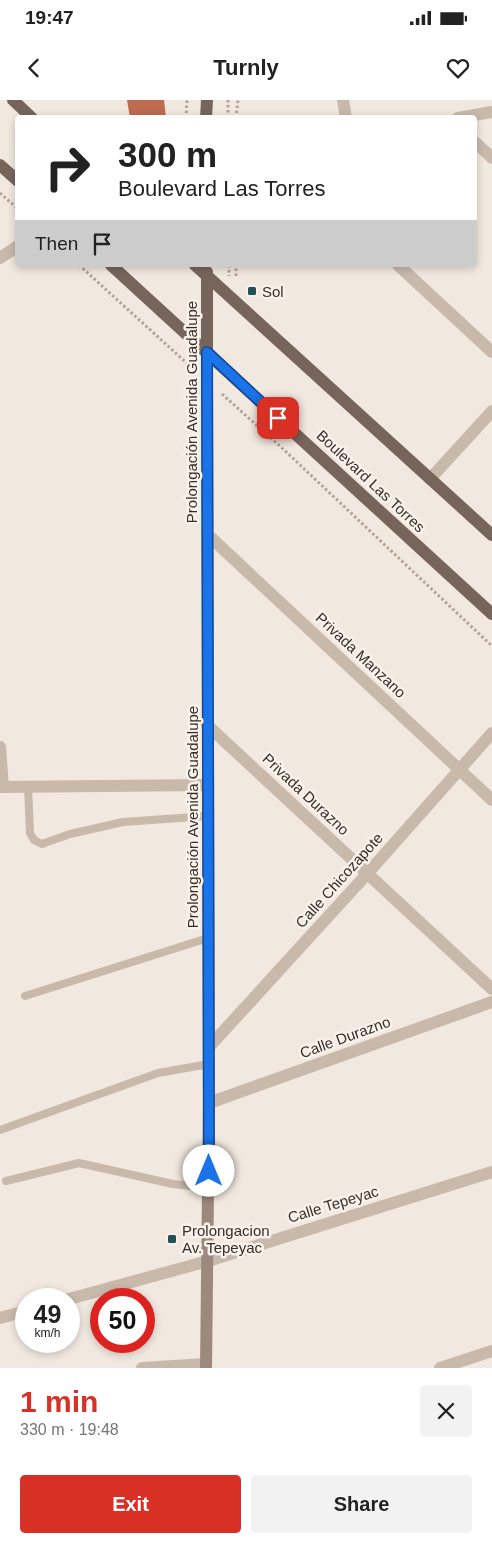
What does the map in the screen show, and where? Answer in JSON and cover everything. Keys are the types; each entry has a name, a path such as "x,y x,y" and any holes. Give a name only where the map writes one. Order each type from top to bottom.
{"main road":[{"path":"13,100 29,115"},
{"path":"206,115 207,100"},
{"path":"0,165 15,178"},
{"name":"Boulevard Las Torres","path":"113,267 492,614"},
{"path":"207,270 492,535"},
{"name":"Prolongación Avenida Guadalupe","path":"206,1366 209,1188 207,270"}],"street":[{"path":"343,100 346,115"},
{"path":"475,115 492,112"},
{"path":"477,144 492,158"},
{"path":"0,258 15,248"},
{"path":"400,267 492,352"},
{"path":"430,479 492,412"},
{"name":"Privada Manzano","path":"207,534 492,800"},
{"name":"Privada Durazno","path":"207,726 492,989"},
{"name":"Calle Chicozapote","path":"209,1047 367,874 492,733"},
{"path":"0,747 1,786 208,785"},
{"name":"Calle Durazno","path":"209,1103 492,1002"},
{"name":"Calle Tepeyac","path":"80,1296 208,1261 492,1172"},
{"path":"0,1318 15,1314"},
{"path":"440,1368 492,1351"},
{"path":"142,1368 206,1366"}],"lane":[{"path":"28,786 30,833 34,840 42,844 70,834 123,822 208,816"},
{"path":"25,996 208,938"},
{"path":"0,1130 158,1073 209,1064"},
{"path":"6,1181 79,1163 173,1184 209,1188"}],"path":[{"path":"186,115 187,100"},
{"path":"228,100 228,115"},
{"path":"236,115 238,100"},
{"path":"0,193 15,206"},
{"path":"81,267 282,448 492,646"},
{"path":"229,267 229,279"},
{"path":"236,267 236,276"}],"building":[{"path":"127,100 164,100 166,115 130,115"}],"place":[{"name":"Sol","path":"252,291"},
{"name":"Prolongacion Av. Tepeyac","path":"172,1239"}],"route":[{"path":"209,1171 207,352 278,418"}]}
